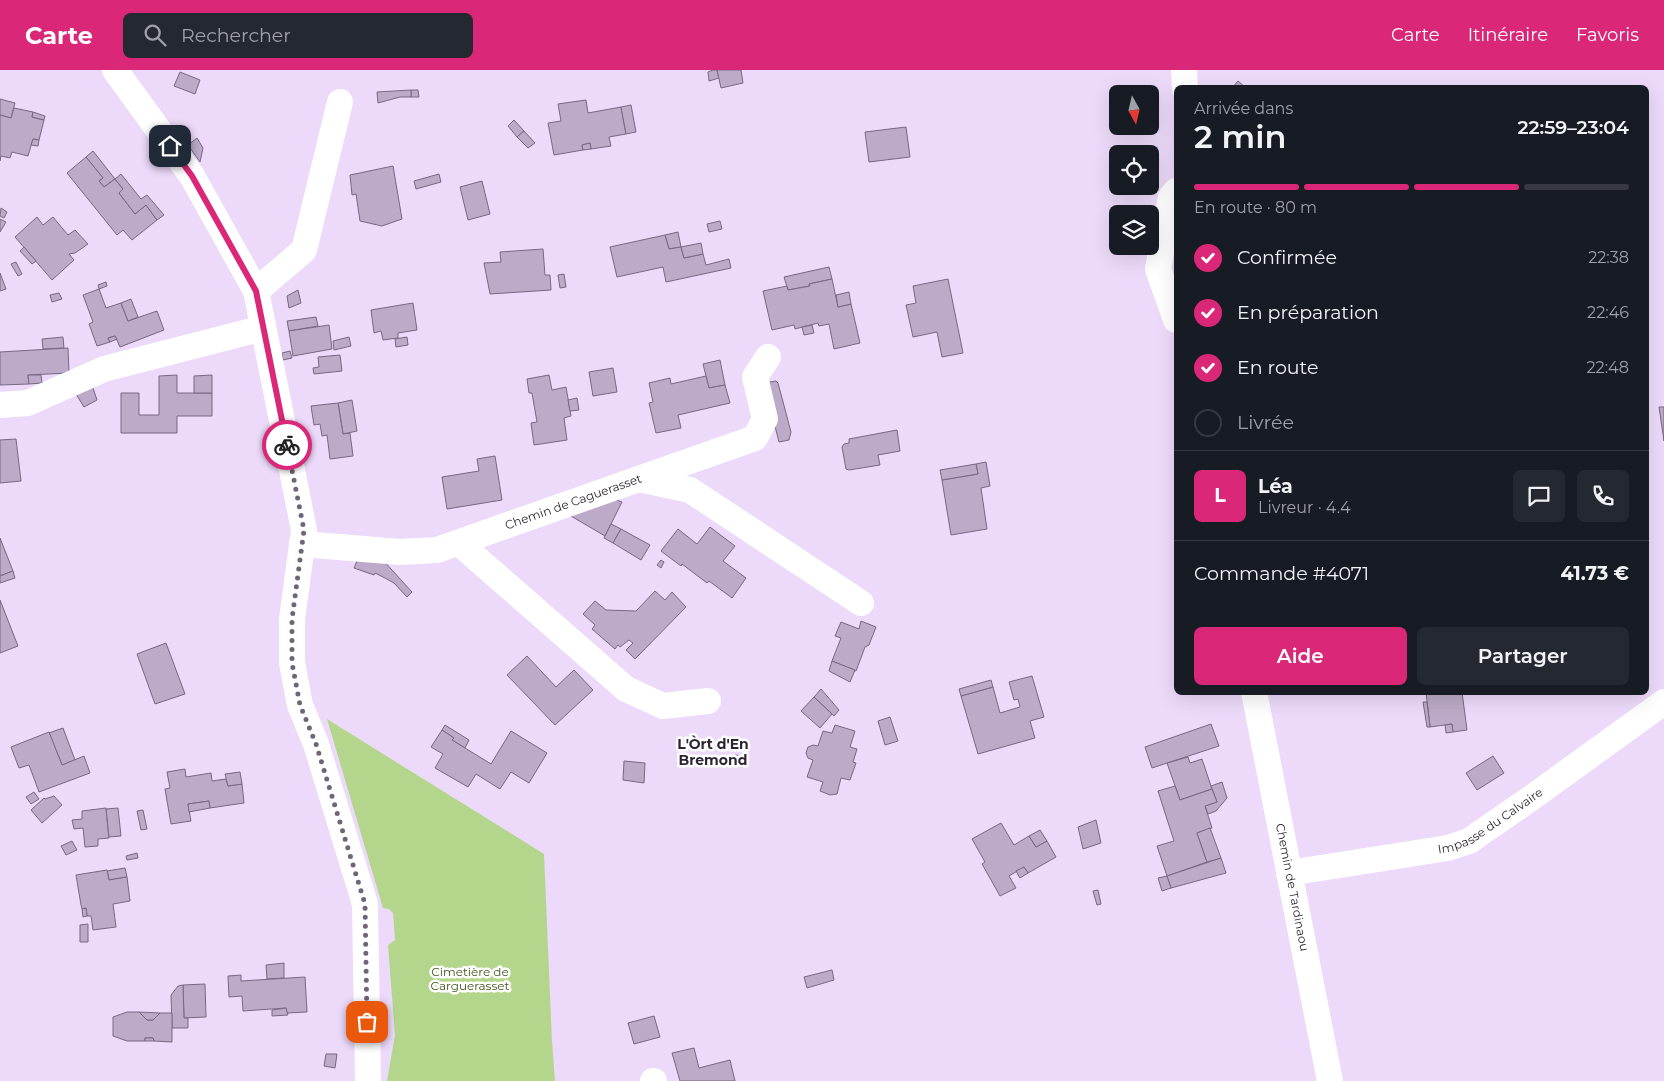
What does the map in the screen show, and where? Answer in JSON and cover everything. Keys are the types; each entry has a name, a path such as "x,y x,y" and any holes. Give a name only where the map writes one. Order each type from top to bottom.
{"street":[{"path":"115,70 192,176 256,291 304,530 292,619 292,663 300,705 316,744 365,904 368,1081"},
{"path":"1184,70 1185,85"},
{"path":"256,291 304,250 340,102"},
{"path":"1174,194 1158,269 1174,314"},
{"path":"0,405 28,403 104,368 263,328"},
{"name":"Chemin de Caguerasset","path":"302,544 400,552 437,550 754,438 766,420 755,377 768,357"},
{"path":"638,479 690,490 861,603"},
{"path":"459,543 626,689 663,706 708,701"},
{"name":"Chemin de Tardinaou","path":"1255,695 1330,1081"},
{"name":"Impasse du Calvaire","path":"1289,874 1448,848 1469,841 1664,702"}],"green space":[{"name":"Cimetière de Carguerasset","path":"327,719 544,854 555,1081 387,1081 395,1035 388,945 395,940 393,913 389,909 383,908"}],"building":[{"path":"717,70 719,78 709,81 708,72"},
{"path":"717,70 741,70 743,83 721,88"},
{"path":"180,72 200,80 195,94 174,86"},
{"path":"1238,81 1243,85 1235,85"},
{"path":"411,90 418,90 419,97 411,97"},
{"path":"411,90 411,97 400,97 378,103 377,92"},
{"path":"0,99 15,103 11,118 0,115"},
{"path":"586,100 588,113 621,107 626,134 609,137 611,146 591,149 590,143 582,145 583,150 554,155 548,123 561,121 558,104"},
{"path":"631,105 636,132 626,134 621,107"},
{"path":"14,108 33,112 32,117 44,120 39,140 33,139 28,156 12,152 10,158 1,156 0,161 0,115 11,118"},
{"path":"33,112 45,116 44,120 32,117"},
{"path":"514,120 524,131 517,137 508,126"},
{"path":"906,127 910,157 869,162 865,132"},
{"path":"524,131 535,143 528,148 517,137"},
{"path":"197,138 203,148 200,162 188,145"},
{"path":"33,139 39,140 38,146 31,145"},
{"path":"590,143 591,149 583,150 582,145"},
{"path":"93,151 115,179 104,187 99,181 103,178 86,157"},
{"path":"86,157 103,178 99,181 104,187 115,179 123,189 119,193 135,214 146,205 157,220 132,240 123,230 117,235 67,173"},
{"path":"393,166 402,219 382,226 360,221 356,194 352,195 350,175"},
{"path":"121,174 141,199 147,195 164,215 157,220 146,205 135,214 119,193 123,189 115,179"},
{"path":"439,174 441,182 416,189 414,181"},
{"path":"482,181 490,214 468,220 460,187"},
{"path":"1,208 7,212 4,218 0,216"},
{"path":"37,217 43,225 53,217 68,235 75,230 88,244 75,253 69,254 74,260 52,280 15,237"},
{"path":"0,219 6,222 0,232"},
{"path":"720,221 722,229 709,232 707,224"},
{"path":"678,232 681,247 669,249 665,235"},
{"path":"665,235 669,249 681,247 684,258 703,254 706,265 729,259 731,268 666,282 663,267 617,277 610,247"},
{"path":"701,243 703,254 684,258 681,247"},
{"path":"24,247 36,261 32,264 20,251"},
{"path":"543,249 545,275 550,275 551,290 490,294 484,263 501,262 500,252"},
{"path":"16,262 22,274 18,276 11,264"},
{"path":"829,267 832,279 788,290 784,277"},
{"path":"0,273 6,289 0,291"},
{"path":"564,274 566,287 560,288 558,275"},
{"path":"832,279 838,307 851,304 860,343 834,349 829,324 819,326 818,323 795,329 794,325 772,330 763,291 787,286 788,290"},
{"path":"948,279 963,353 942,357 937,332 913,337 906,305 916,303 913,286"},
{"path":"106,282 107,286 99,289 98,285"},
{"path":"99,289 106,308 121,303 128,321 157,311 164,330 120,347 115,336 108,338 110,342 97,346 89,324 93,322 83,295"},
{"path":"298,290 301,303 289,308 287,296"},
{"path":"849,292 851,304 838,307 836,295"},
{"path":"59,293 62,299 52,302 50,295"},
{"path":"131,299 138,317 128,321 121,303"},
{"path":"413,303 417,330 398,333 398,338 383,340 381,331 374,333 371,310"},
{"path":"316,317 318,326 289,331 287,321"},
{"path":"329,325 332,349 293,356 289,331"},
{"path":"812,325 814,333 804,335 802,327"},
{"path":"115,336 117,339 110,342 108,338"},
{"path":"63,337 64,348 43,349 42,339"},
{"path":"349,337 351,346 334,350 333,341"},
{"path":"407,337 408,345 396,347 395,339"},
{"path":"68,348 69,373 28,375 29,384 0,385 0,352"},
{"path":"290,351 292,358 283,360 282,353"},
{"path":"340,355 342,371 314,374 313,368 319,367 318,357"},
{"path":"720,360 725,385 709,388 703,364"},
{"path":"613,368 617,392 593,396 589,372"},
{"path":"28,375 41,375 42,383 29,384"},
{"path":"177,375 177,393 212,393 212,416 177,416 177,433 121,433 121,393 139,393 139,415 159,415 159,376"},
{"path":"212,375 212,393 194,393 194,376"},
{"path":"549,375 552,390 566,387 571,416 564,418 567,440 534,445 531,423 537,422 532,393 529,393 527,379"},
{"path":"706,376 709,388 725,385 730,403 678,415 681,428 656,433 649,403 653,402 649,383 670,378 671,384"},
{"path":"776,381 791,432 789,440 779,442 764,383"},
{"path":"92,385 97,400 84,407 76,394"},
{"path":"577,398 579,410 570,411 568,400"},
{"path":"352,400 357,431 343,434 338,403"},
{"path":"338,403 343,434 350,433 353,456 330,459 327,435 322,436 320,424 314,425 311,406"},
{"path":"1659,407 1664,407 1664,441"},
{"path":"897,430 900,451 878,455 880,465 846,469 842,447 844,444 849,443 849,439"},
{"path":"16,439 21,481 0,483 0,440"},
{"path":"495,456 502,500 447,509 442,477 479,471 477,459"},
{"path":"986,462 990,486 981,488 987,529 951,535 942,480 978,474 976,464"},
{"path":"976,464 978,474 942,480 940,470"},
{"path":"606,496 622,502 605,536 571,516"},
{"path":"611,524 621,529 613,543 604,538"},
{"path":"710,527 735,546 723,561 746,578 732,598 661,551 678,529 697,544"},
{"path":"621,529 650,545 641,560 613,543"},
{"path":"0,538 13,571 0,576"},
{"path":"361,551 382,559 412,592 407,597 394,583 385,578 375,573 374,575 354,568"},
{"path":"661,560 664,562 661,568 657,565"},
{"path":"13,571 15,578 0,583 0,576"},
{"path":"655,591 665,600 672,592 686,607 635,659 626,650 633,643 629,640 620,647 618,645 615,649 592,629 595,625 583,614 595,601 606,610 636,611"},
{"path":"0,600 18,646 0,653"},
{"path":"861,621 876,627 869,645 865,647 856,671 832,661 841,638 835,636 841,622 859,629"},
{"path":"166,643 185,694 155,704 137,654"},
{"path":"527,656 556,687 574,670 593,690 555,725 507,675"},
{"path":"832,661 855,670 850,682 829,671"},
{"path":"1032,676 1044,717 1030,721 1035,738 978,754 961,696 993,687 1000,713 1020,707 1018,699 1014,700 1009,682"},
{"path":"991,680 993,687 961,696 959,689"},
{"path":"821,689 839,710 834,716 814,697"},
{"path":"1426,695 1462,695 1467,730 1453,732 1452,724 1430,727"},
{"path":"814,697 832,714 820,728 801,711"},
{"path":"1423,702 1427,702 1430,727 1427,727"},
{"path":"890,717 898,741 885,745 878,721"},
{"path":"1211,724 1219,746 1152,768 1145,747"},
{"path":"1452,724 1453,732 1446,733 1445,725"},
{"path":"445,725 469,740 465,748 452,740 454,738 442,730"},
{"path":"835,725 855,731 850,747 857,749 853,762 856,763 850,780 841,778 837,794 830,795 820,791 823,782 807,777 813,760 808,758 806,753 808,747 818,746 823,731 832,733"},
{"path":"63,728 75,760 62,765 49,733"},
{"path":"442,730 454,738 452,740 491,764 511,731 547,753 529,783 511,772 500,789 476,774 468,787 435,768 443,754 431,747"},
{"path":"49,732 62,765 84,756 90,773 39,792 29,765 19,768 11,747"},
{"path":"735,755 744,756 743,767 734,766"},
{"path":"1493,756 1504,773 1477,790 1466,773"},
{"path":"1188,757 1190,763 1202,759 1212,789 1180,800 1167,763"},
{"path":"624,761 645,763 644,783 623,780"},
{"path":"185,769 186,777 211,773 212,781 226,779 228,786 242,784 244,803 210,808 209,801 188,804 191,821 171,824 165,789 170,788 167,772"},
{"path":"240,772 242,784 228,786 225,774"},
{"path":"1222,782 1227,798 1216,811 1208,814 1205,806 1217,802 1211,786"},
{"path":"1175,786 1180,800 1212,789 1217,802 1205,806 1212,828 1197,833 1207,862 1167,876 1157,846 1174,841 1158,791"},
{"path":"34,792 39,799 31,804 26,797"},
{"path":"54,796 62,805 42,823 31,810 44,798"},
{"path":"209,801 210,808 189,812 188,804"},
{"path":"106,808 109,838 98,839 98,846 85,847 83,828 74,829 72,820 82,819 82,811"},
{"path":"118,808 121,836 109,837 106,809"},
{"path":"143,810 147,829 141,830 137,811"},
{"path":"1096,820 1101,843 1083,849 1078,827"},
{"path":"1001,823 1014,845 1029,836 1036,847 1047,841 1056,857 1028,873 1024,867 1009,876 1016,888 1000,896 982,864 985,862 972,839"},
{"path":"1210,828 1221,858 1207,862 1197,833"},
{"path":"1040,830 1047,841 1036,847 1029,836"},
{"path":"72,841 77,850 66,855 61,846"},
{"path":"137,853 138,858 127,860 126,856"},
{"path":"1221,858 1226,873 1171,888 1167,876"},
{"path":"1024,867 1028,873 1020,878 1016,871"},
{"path":"125,868 127,877 109,880 107,871"},
{"path":"107,870 109,880 127,877 130,901 113,904 116,927 93,930 91,916 87,916 86,908 82,909 76,875"},
{"path":"1167,876 1171,888 1162,891 1158,878"},
{"path":"1098,890 1101,904 1097,905 1093,891"},
{"path":"86,908 87,916 83,917 82,909"},
{"path":"88,924 88,942 80,942 80,925"},
{"path":"284,963 284,978 267,979 266,965"},
{"path":"832,970 834,980 807,988 804,977"},
{"path":"241,975 241,981 305,977 307,1012 287,1013 286,1008 243,1011 242,996 229,997 228,976"},
{"path":"205,984 206,1017 184,1018 183,985"},
{"path":"183,985 184,1018 188,1018 188,1028 172,1028 171,995 178,986"},
{"path":"286,1008 288,1015 272,1016 272,1010"},
{"path":"127,1012 139,1012 147,1020 153,1020 160,1013 172,1013 172,1042 154,1041 153,1038 145,1038 145,1041 127,1041 113,1036 113,1017"},
{"path":"139,1012 160,1013 153,1020 147,1020"},
{"path":"654,1016 660,1037 634,1044 628,1023"},
{"path":"145,1038 153,1038 154,1041 145,1041"},
{"path":"694,1048 699,1068 730,1060 735,1081 680,1081 672,1053"},
{"path":"326,1054 337,1054 335,1068 324,1066"}],"way so far":[{"path":"287,445 304,530 292,619 292,663 300,705 316,744 365,904 367,1022"}],"district":[{"name":"L'Òrt d'En Bremond","path":"713,752"}],"route":[{"path":"170,146 192,176 256,291 287,445"}]}
